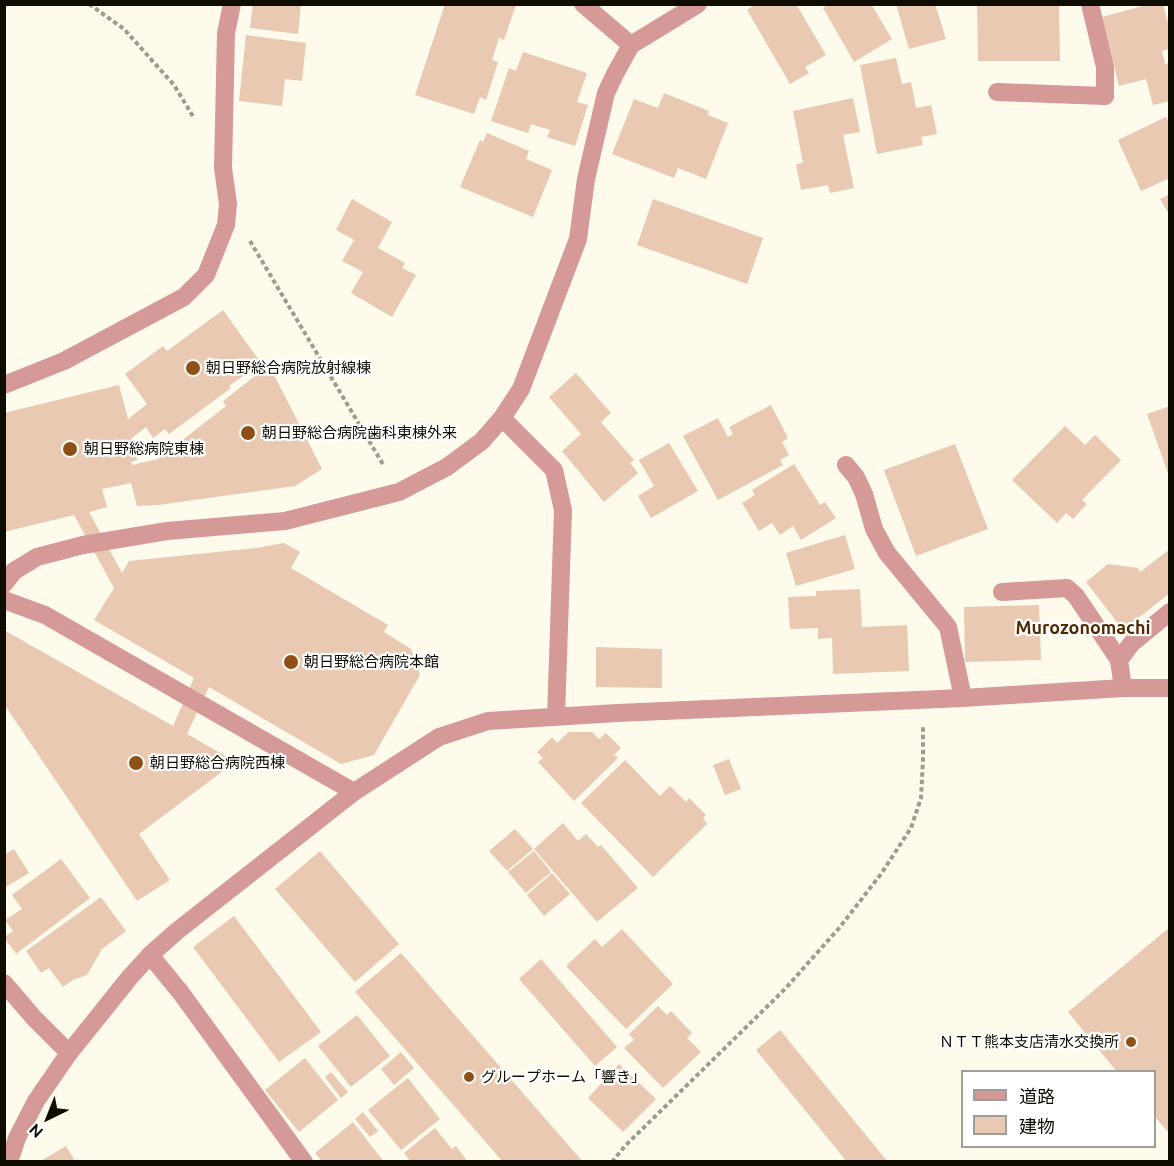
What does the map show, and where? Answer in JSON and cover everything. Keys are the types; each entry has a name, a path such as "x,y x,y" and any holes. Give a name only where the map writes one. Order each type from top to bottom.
{"street":[{"path":"4,385 64,361 184,297 206,275 226,225 228,204 223,168 226,33 232,4"},
{"path":"583,4 631,45"},
{"path":"4,584 14,571 37,557 83,546 167,531 285,521 399,492 447,467 482,441 502,418 521,389 578,239 586,179 606,93 631,45 698,4"},
{"path":"997,92 1105,96 1105,67 1090,4"},
{"path":"502,418 554,470 563,510 556,717"},
{"path":"846,465 856,477 864,494 874,529 887,553 948,627 963,698"},
{"path":"1002,592 1067,588 1076,596 1119,660 1123,688"},
{"path":"4,600 45,615 354,792"},
{"path":"1119,660 1132,643 1170,612"},
{"path":"9,1161 17,1138 36,1101 69,1053 150,955 354,792 439,737 488,721 1123,688 1170,688"},
{"path":"150,955 181,993 304,1161"},
{"path":"4,983 34,1018 69,1053"}],"path":[{"path":"89,4 124,29 174,85 196,122"},
{"path":"228,204 399,492"},
{"path":"612,1161 785,989 840,927 881,874 911,828 921,798 922,700"}],"building":[{"path":"253,4 301,4 298,34 250,28"},
{"path":"445,4 516,5 504,40 499,38 492,60 498,62 486,100 480,97 474,114 415,95"},
{"path":"755,4 787,4 789,6 796,4 826,55 805,67 809,73 790,84 747,10"},
{"path":"830,4 871,4 892,39 854,62 823,8"},
{"path":"896,4 935,4 946,39 909,49"},
{"path":"1059,4 1060,61 978,61 977,5"},
{"path":"1150,4 1163,4 1170,31 1170,49 1162,51 1165,64 1170,63 1170,101 1153,105 1146,79 1119,86 1102,17"},
{"path":"246,35 306,43 302,81 285,79 282,106 239,101"},
{"path":"523,52 587,73 577,102 588,105 575,146 547,137 550,130 531,124 528,133 491,121 509,68 516,71"},
{"path":"896,58 902,84 911,82 916,108 931,105 937,134 921,137 923,145 877,154 860,65"},
{"path":"664,93 709,111 708,115 728,123 706,179 678,168 674,178 612,154 634,99 658,108"},
{"path":"853,98 860,132 843,135 854,188 830,193 828,185 801,190 796,164 803,163 793,111"},
{"path":"1166,117 1170,124 1170,178 1141,191 1118,140"},
{"path":"487,133 529,151 526,159 552,170 533,217 460,187 480,140 483,142"},
{"path":"1170,194 1170,216 1160,199"},
{"path":"352,199 392,222 378,248 405,263 402,268 416,275 392,317 351,293 363,272 342,261 354,240 336,230"},
{"path":"653,199 763,238 747,284 637,245"},
{"path":"223,310 261,363 169,434 165,429 153,438 146,427 132,438 137,460 131,462 132,465 158,459 226,406 223,401 269,365 322,469 295,486 158,505 137,506 131,483 102,489 107,507 89,512 122,573 129,561 284,543 300,552 291,568 388,625 384,632 411,649 420,675 374,755 341,764 209,687 187,734 229,758 227,768 139,834 170,880 137,901 4,704 4,630 173,726 194,678 94,620 114,588 74,515 4,532 4,413 119,385 128,419 147,404 125,374 163,346 167,351"},
{"path":"576,373 611,413 601,422 634,460 630,463 638,473 604,502 562,451 581,434 549,397"},
{"path":"771,405 788,438 782,442 789,455 780,460 783,465 718,500 683,436 718,418 728,437 733,434 729,427"},
{"path":"1170,406 1170,476 1169,476 1147,414"},
{"path":"1065,426 1085,445 1095,435 1121,460 1082,500 1087,504 1073,519 1066,513 1057,523 1012,480"},
{"path":"669,443 698,491 651,518 638,496 654,486 639,460"},
{"path":"955,444 988,529 916,556 884,470"},
{"path":"794,464 820,505 825,502 836,518 801,540 793,526 780,535 772,523 759,531 742,503 755,495 752,490"},
{"path":"845,535 855,569 796,586 786,553"},
{"path":"1170,549 1170,593 1123,630 1086,582 1108,564 1138,568 1140,572"},
{"path":"860,589 862,627 907,625 909,671 833,674 832,638 818,639 818,628 790,629 788,597 816,596 816,591"},
{"path":"1039,605 1041,660 965,662 964,607"},
{"path":"596,647 662,649 662,688 596,687"},
{"path":"569,732 592,732 599,739 606,733 621,748 614,755 618,758 574,801 538,762 543,758 537,752 552,737 557,743"},
{"path":"729,759 741,789 725,795 713,765"},
{"path":"625,760 660,796 670,786 686,802 689,798 706,815 703,818 707,824 653,877 581,803"},
{"path":"563,823 578,841 586,834 598,847 601,845 638,888 597,922 534,849"},
{"path":"515,829 533,849 507,871 489,851"},
{"path":"14,849 29,873 4,888 4,855"},
{"path":"320,851 399,944 355,982 275,889"},
{"path":"534,851 551,872 526,893 508,872"},
{"path":"61,859 90,898 16,954 4,937 13,931 5,920 22,909 12,895"},
{"path":"552,873 570,894 544,916 527,895"},
{"path":"101,897 126,931 102,949 87,975 63,987 49,968 41,973 26,951"},
{"path":"234,916 321,1032 279,1062 193,947"},
{"name":"ＮＴＴ熊本支店清水交換所","path":"1170,927 1170,1134 1156,1118 1156,1070 1115,1070 1068,1012"},
{"path":"622,929 673,984 626,1029 566,966 595,939 602,947"},
{"name":"グループホーム「響き」","path":"401,953 583,1162 503,1162 355,992"},
{"path":"541,959 617,1047 595,1066 519,979"},
{"path":"658,1006 667,1015 671,1011 692,1033 687,1038 701,1052 663,1088 624,1048 634,1040 629,1034"},
{"path":"357,1015 390,1056 351,1087 318,1046"},
{"path":"780,1030 888,1162 847,1162 756,1050"},
{"path":"401,1052 414,1068 394,1085 381,1069"},
{"path":"305,1058 338,1100 299,1132 265,1090"},
{"path":"619,1064 656,1099 623,1132 588,1098"},
{"path":"331,1072 348,1092 341,1098 325,1077"},
{"path":"408,1078 440,1119 401,1150 368,1110"},
{"path":"363,1112 378,1131 370,1137 355,1119"},
{"path":"353,1122 384,1162 322,1162 315,1153"},
{"path":"435,1128 452,1149 456,1146 468,1162 411,1162 404,1153"},
{"path":"66,1146 75,1161 78,1159 80,1162 39,1162"}],"place":[{"name":"朝日野総合病院放射線棟","path":"193,368"},
{"name":"朝日野総合病院歯科東棟外来","path":"248,433"},
{"name":"朝日野総病院東棟","path":"70,449"},
{"name":"朝日野総合病院本館","path":"291,662"},
{"name":"朝日野総合病院西棟","path":"136,763"},
{"name":"ＮＴＴ熊本支店清水交換所","path":"1131,1042"},
{"name":"グループホーム「響き」","path":"469,1077"}],"district":[{"name":"Murozonomachi","path":"1083,628"}]}
